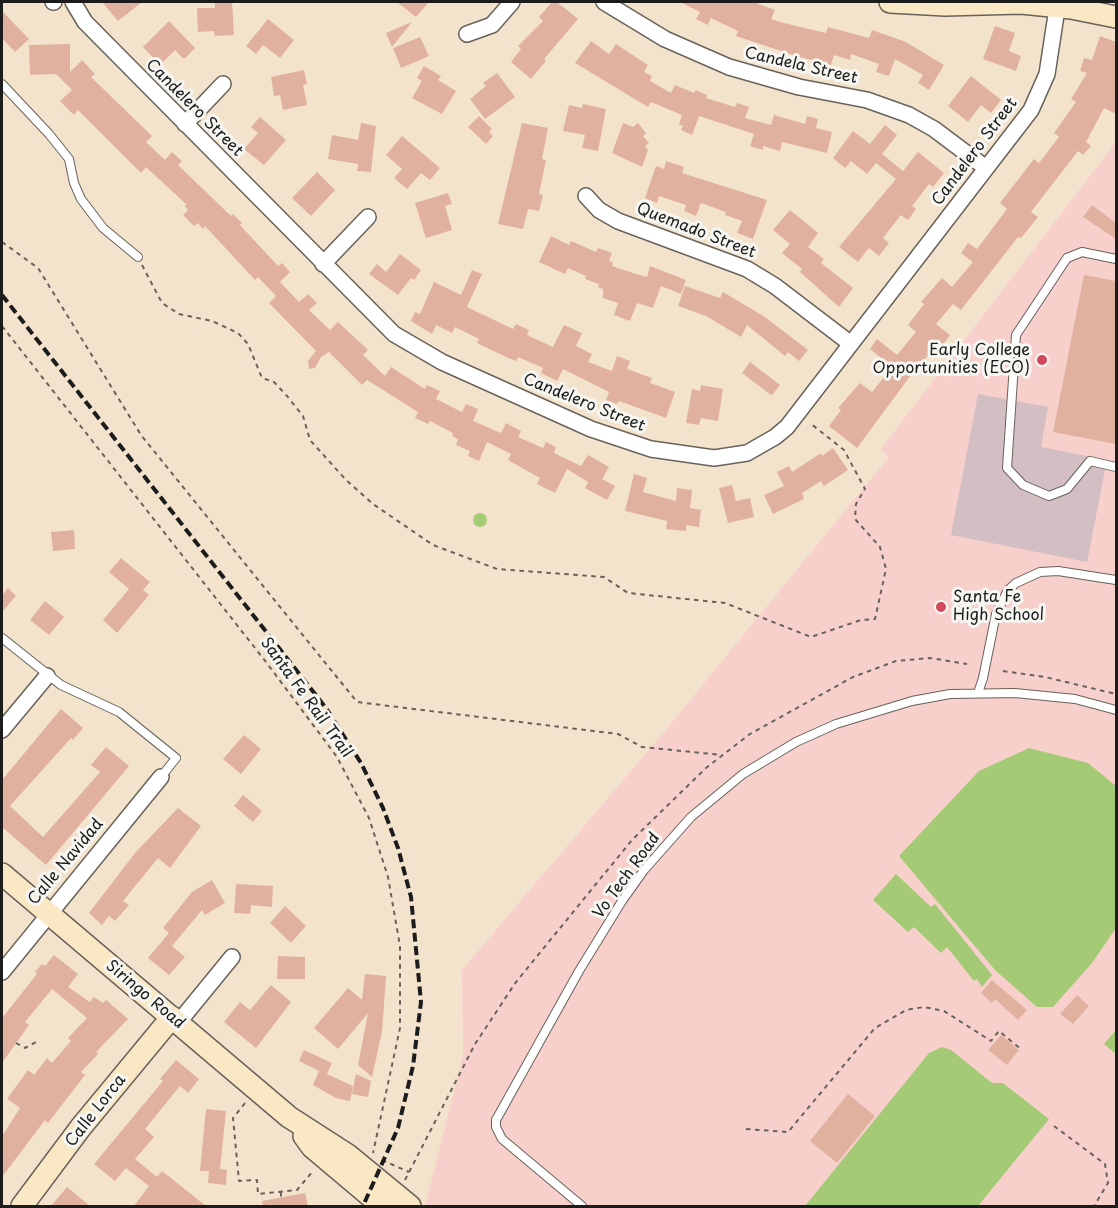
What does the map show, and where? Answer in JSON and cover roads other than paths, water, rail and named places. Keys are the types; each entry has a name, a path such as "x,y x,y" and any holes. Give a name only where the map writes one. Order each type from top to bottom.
{"street":[{"name":"Candelero Street","path":"73,2 85,22 380,322 409,345 591,429 631,443 697,457 731,457 747,453 775,437 797,413 1031,110 1043,87 1058,4"},
{"path":"467,34 492,25 512,2"},
{"name":"Candela Street","path":"604,2 665,39 729,67 799,87 867,100 903,112 934,129 986,168"},
{"path":"890,2 945,5 1058,4 1116,17"},
{"path":"185,124 223,84"},
{"name":"Quemado Street","path":"586,196 599,210 618,221 747,269 775,286 851,344"},
{"path":"323,264 368,216"},
{"path":"2,730 46,676"},
{"name":"Calle Navidad","path":"2,972 47,913 161,777"},
{"name":"Siringo Road","path":"2,874 289,1117 348,1155 410,1206"},
{"path":"175,1020 232,957"},
{"name":"Calle Lorca","path":"22,1206 81,1127 175,1020"},
{"name":"Siringo Road","path":"289,1117 312,1147 382,1206"}],"lane":[{"path":"2,84 69,159 74,183 81,199 96,218 138,257"},
{"path":"1116,259 1082,252 1067,258 1016,335 1007,468 1023,485 1049,496 1067,489 1090,460 1116,467"},
{"path":"978,693 984,678 996,614 1008,590 1016,583 1040,572 1058,571 1116,580"},
{"path":"2,638 46,676 119,712 176,758 161,777"},
{"name":"Vo Tech Road","path":"582,1206 502,1139 496,1127 496,1120 579,971 644,870 667,842 709,801 743,774 796,742 836,724 874,711 950,694 1015,693 1075,699 1116,710"}],"railway":[{"path":"2,295 326,708 361,763 383,808 398,848 411,897 421,1002 413,1066 398,1128 363,1206"}],"place":[{"name":"Early College Opportunities (ECO)","path":"1042,360"},
{"name":"Santa Fe High School","path":"941,607"}]}
